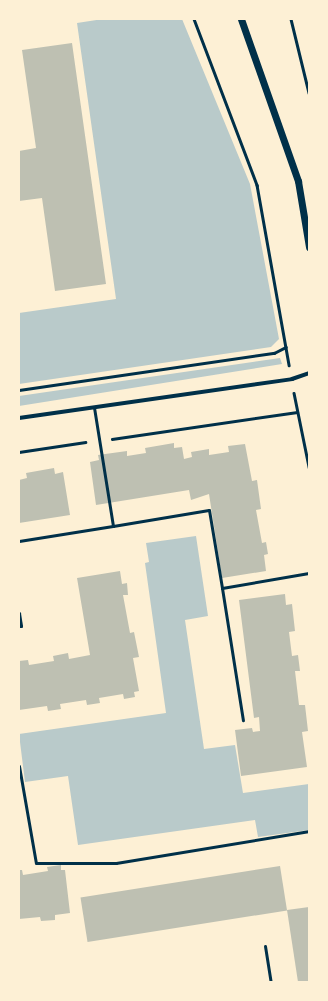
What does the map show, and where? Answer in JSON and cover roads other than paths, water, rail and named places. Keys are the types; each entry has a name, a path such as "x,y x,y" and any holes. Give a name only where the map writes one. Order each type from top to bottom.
{"street":[{"path":"241,19 288,149 307,211 309,247"},
{"path":"19,418 292,379 309,373"}],"lane":[{"path":"94,408 113,526"},
{"path":"19,541 209,510 243,720"},
{"path":"222,588 309,573"},
{"path":"19,613 21,626 19,626"},
{"path":"19,766 36,863 116,863 309,831"},
{"path":"265,946 271,982"}]}
